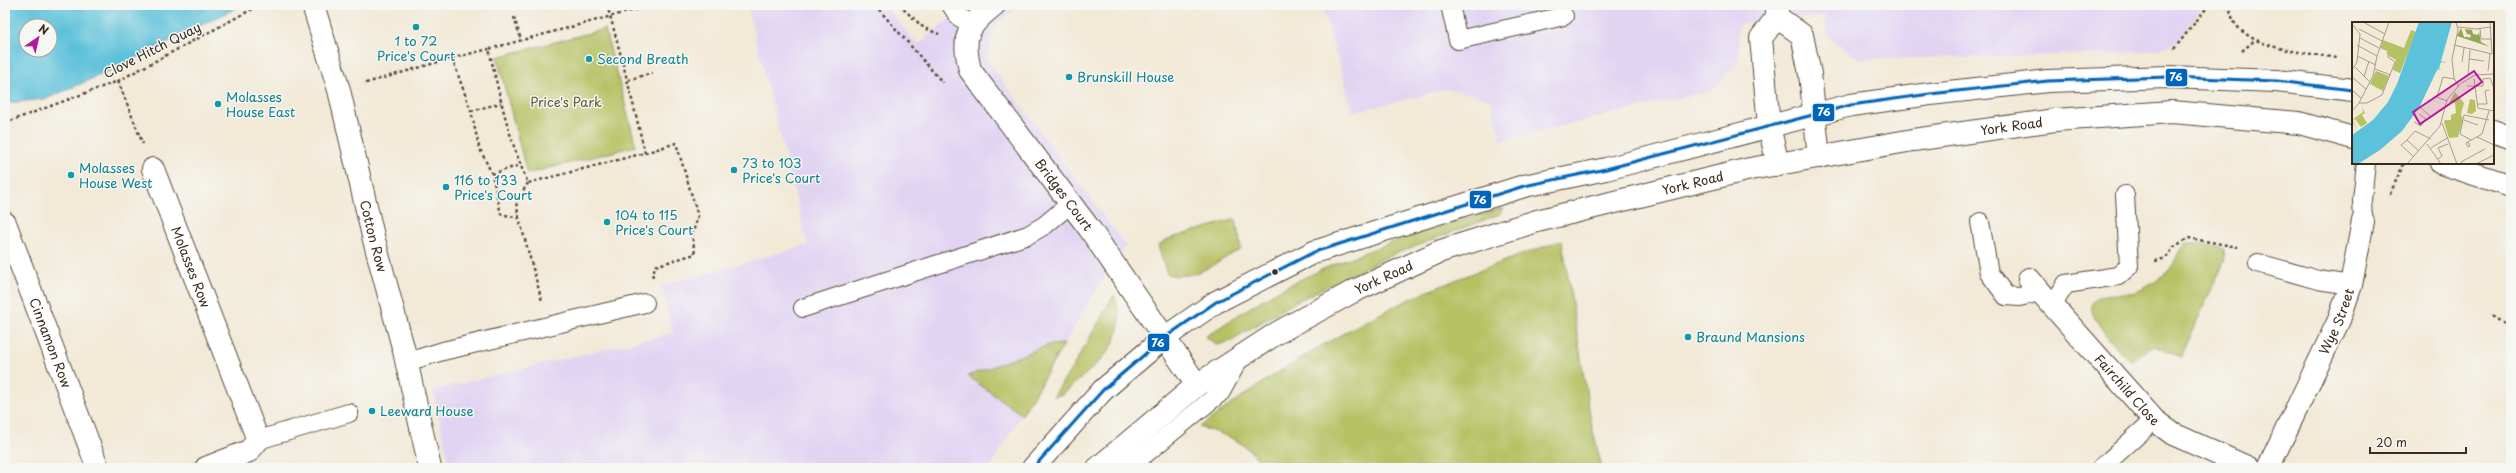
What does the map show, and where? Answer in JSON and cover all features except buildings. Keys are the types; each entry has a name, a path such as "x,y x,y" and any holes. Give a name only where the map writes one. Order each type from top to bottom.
{"main road":[{"name":"Cotton Row","path":"313,5 339,90 373,236 406,362 430,468"},
{"name":"Bridges Court","path":"994,5 969,30 964,46 970,70 1070,204 1197,386"},
{"path":"1778,165 1769,126 1761,38 1777,11 1802,35 1810,74 1813,115 1819,157"},
{"path":"1033,468 1103,390 1164,338 1216,302 1314,252 1524,186 1614,167 1851,105 1930,94 2048,81 2168,77 2277,81 2352,90"},
{"name":"York Road","path":"1098,468 1197,386 1277,333 1352,292 1441,251 1537,221 1703,179 1913,140 2055,120 2172,112 2298,123 2352,138"},
{"path":"2494,131 2511,138"},
{"path":"2444,164 2511,186"},
{"name":"Molasses Row","path":"153,168 253,445"},
{"name":"Wye Street","path":"2268,468 2321,361 2339,320 2351,285 2363,221"},
{"name":"Cinnamon Row","path":"5,223 96,463"},
{"name":"Fairchild Close","path":"2041,292 2154,420 2173,434 2249,468"},
{"path":"206,468 253,445"}],"lane":[{"path":"951,5 959,17 974,25"},
{"path":"1450,5 1458,40 1564,16"},
{"name":"Wye Street","path":"2363,221 2362,200 2366,164"},
{"path":"1980,222 1989,273 2006,296 2019,297 2066,284 2118,276 2129,266 2129,243 2125,195"},
{"path":"803,308 1028,235 1045,225 1070,204"},
{"path":"2258,263 2318,280 2351,285"},
{"path":"406,362 443,351 645,304"},
{"path":"1128,468 1222,392 1240,357"},
{"path":"253,445 349,413"},
{"path":"2101,468 2154,420"}],"path":[{"name":"Clove Hitch Quay","path":"5,123 118,81 260,5"},
{"path":"607,5 628,80 645,153"},
{"path":"361,85 488,48 653,5"},
{"path":"875,5 903,34 946,86"},
{"path":"900,5 924,28"},
{"path":"2168,77 2173,50 2209,5"},
{"path":"2220,5 2230,6 2234,22 2246,34 2255,40 2278,47 2338,58"},
{"path":"514,17 521,40"},
{"path":"488,48 501,103 520,165 528,183"},
{"path":"452,58 471,111 479,148 492,174 502,214 519,218"},
{"path":"628,80 652,72"},
{"path":"118,81 153,168"},
{"path":"471,111 501,103"},
{"path":"543,304 516,202 528,183 645,153 676,143 698,216 692,235 695,254 672,260"},
{"path":"2402,171 2404,164"},
{"path":"492,174 520,165"},
{"path":"2129,243 2146,263 2166,258 2181,240 2197,238 2240,248 2258,263"},
{"path":"2492,316 2511,328"}],"shaded area":[{"path":"747,5 884,5 918,45 965,5 1020,5 993,28 987,60 1126,246 1106,274 992,464 988,468 450,468 433,390 673,333 662,286 808,245"},
{"path":"1322,5 2205,5 2176,42 2157,50 2111,54 1860,59 1827,36 1825,16 1739,24 1738,63 1712,90 1501,141 1491,99 1448,89 1353,112"}],"green space":[{"name":"Price's Park","path":"605,29 636,146 527,174 497,57"},
{"path":"1503,208 1500,214 1387,257 1291,304 1232,340 1218,345 1205,337 1275,292 1311,274 1392,242"},
{"path":"1236,219 1241,249 1197,273 1188,275 1167,274 1158,246 1168,239"},
{"path":"1562,240 1592,427 1602,468 1266,468 1244,445 1222,434 1200,427 1253,389 1309,353 1367,320 1443,285"},
{"path":"2186,243 2199,243 2224,249 2225,259 2181,357 2154,345 2131,362 2101,329 2092,309 2094,301 2102,296 2138,291 2150,285 2161,278 2170,269"},
{"path":"1114,295 1119,312 1119,327 1115,340 1108,352 1098,363 1063,394 1053,397 1076,362"},
{"path":"1064,344 1022,415 968,376 1048,345"}],"water":[{"path":"5,5 242,5 109,71 46,99 5,103"}],"transit line":[{"name":"76","path":"1033,468 1103,390 1164,338 1216,302 1314,252 1524,186 1606,169 1851,105 1930,94 2048,81 2168,77 2277,81 2352,90"}],"place":[{"name":"1 to 72 Price's Court","path":"416,27"},
{"name":"Second Breath","path":"589,59"},
{"name":"Brunskill House","path":"1069,77"},
{"name":"Molasses House East","path":"218,104"},
{"name":"73 to 103 Price's Court","path":"734,170"},
{"name":"Molasses House West","path":"71,175"},
{"name":"116 to 133 Price's Court","path":"446,187"},
{"name":"104 to 115 Price's Court","path":"607,222"},
{"name":"Braund Mansions","path":"1688,337"},
{"name":"Leeward House","path":"372,411"}]}
